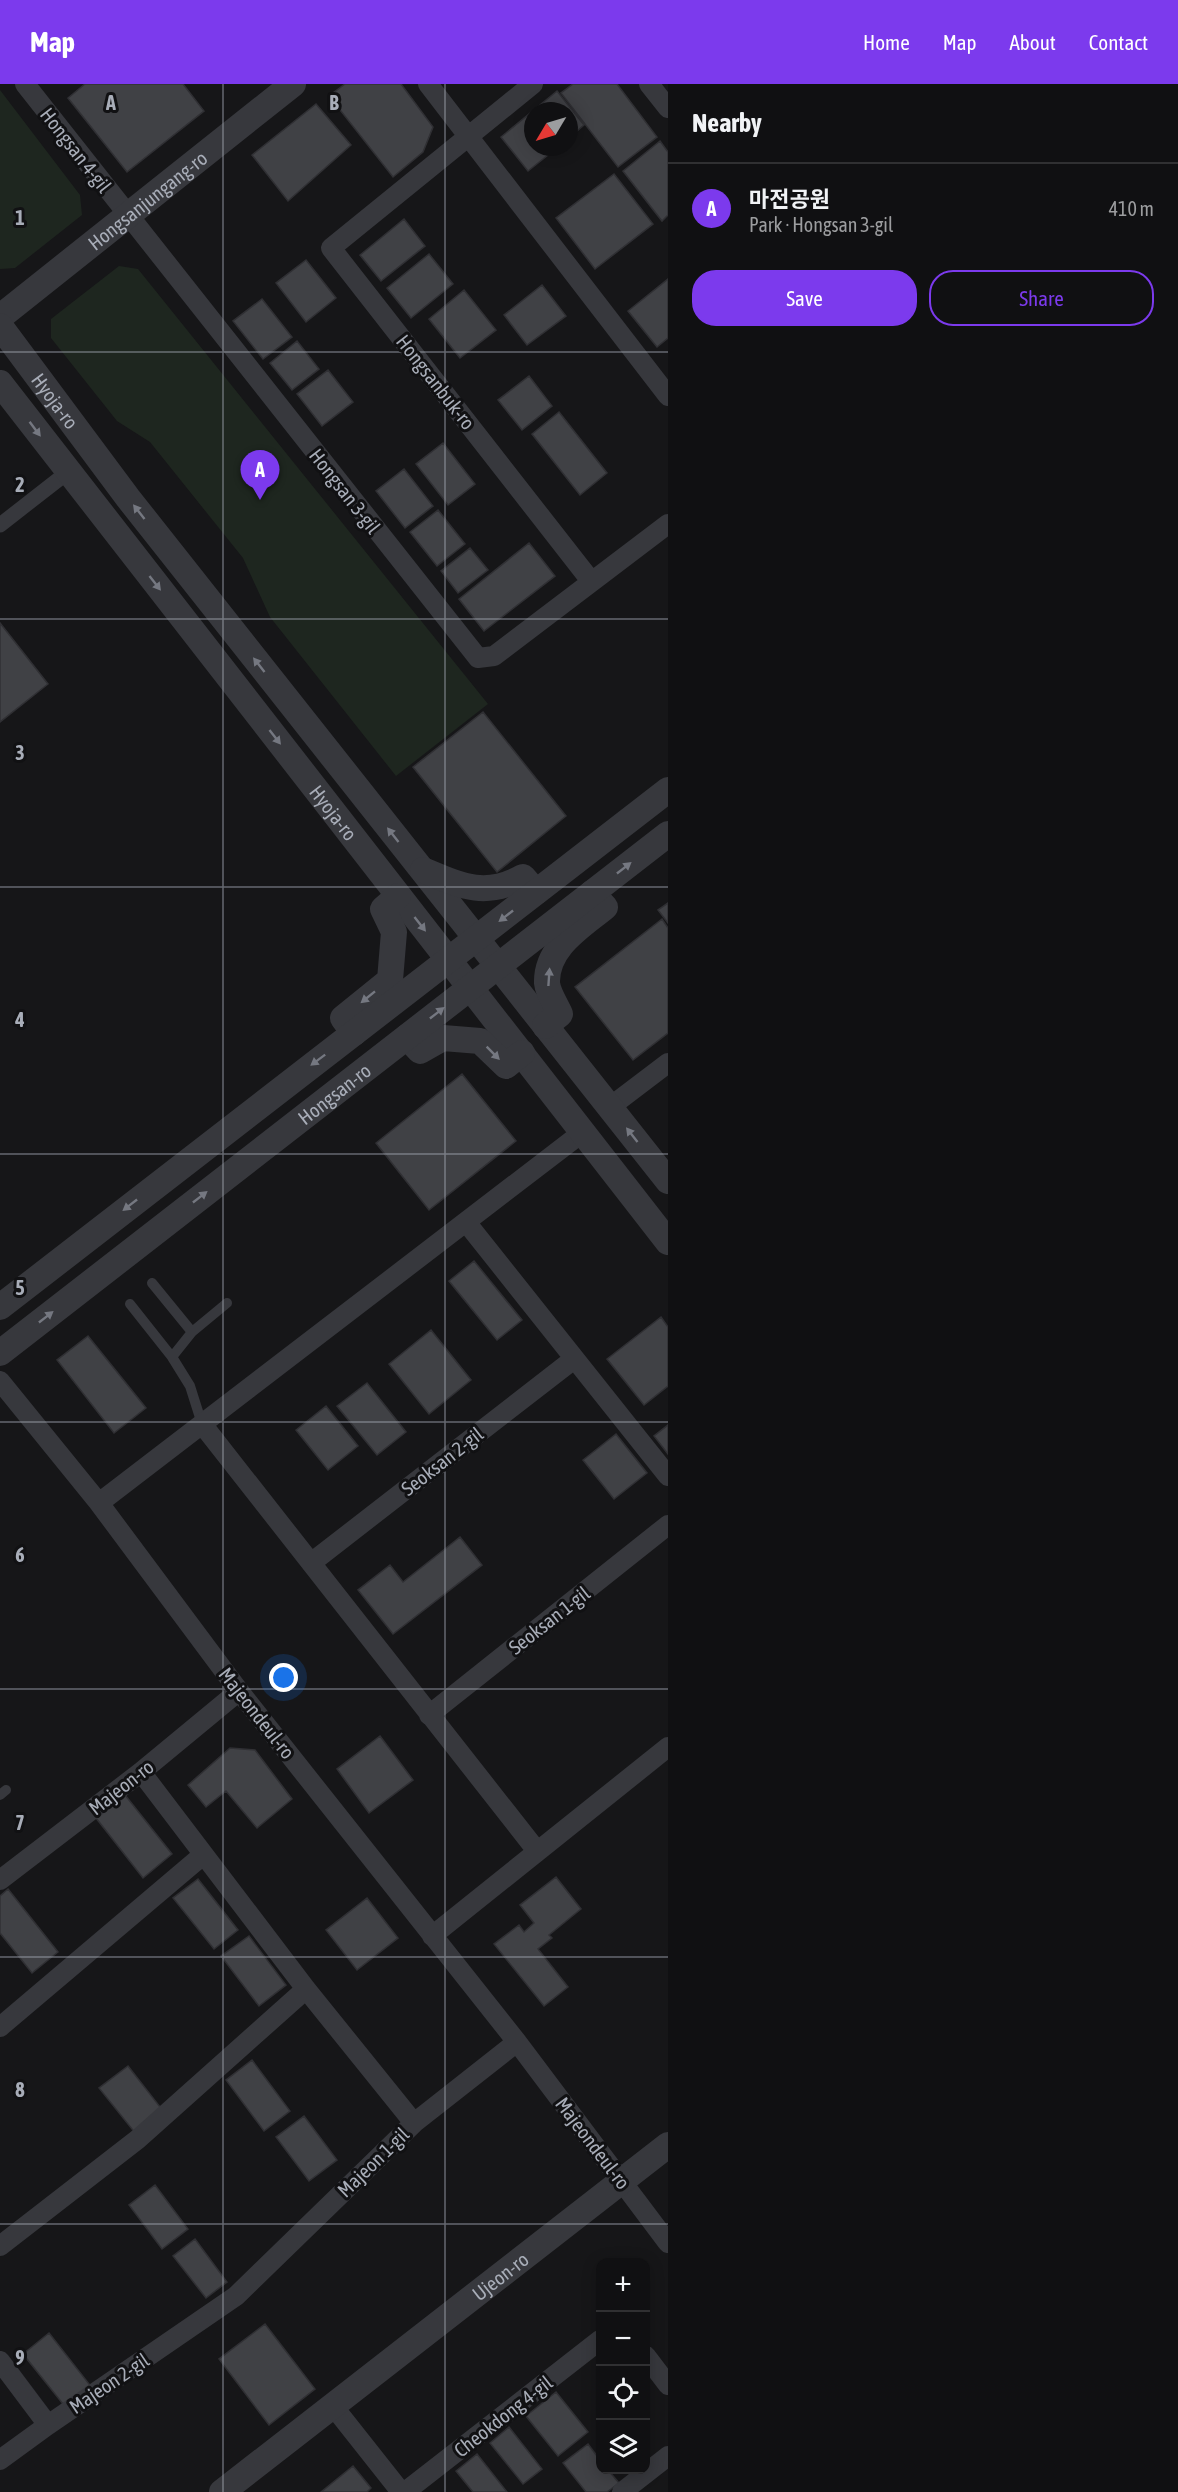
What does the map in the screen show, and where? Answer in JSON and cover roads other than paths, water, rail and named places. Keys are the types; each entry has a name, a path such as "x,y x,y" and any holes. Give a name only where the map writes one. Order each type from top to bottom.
{"street":[{"name":"Hongsan 4-gil","path":"25,84 127,215"},
{"name":"Hongsanjungang-ro","path":"0,316 293,84"},
{"path":"428,84 668,396"},
{"name":"Hongsanbuk-ro","path":"533,84 330,248 591,581"},
{"path":"650,84 668,108"},
{"name":"Hongsan 3-gil","path":"127,215 478,658 494,656 591,581"},
{"name":"Hyoja-ro","path":"0,326 128,498 668,1182"},
{"name":"Hyoja-ro","path":"0,383 668,1242"},
{"path":"0,525 68,472"},
{"path":"591,581 668,524"},
{"name":"Hongsan-ro","path":"0,1308 668,790"},
{"name":"Hongsan-ro","path":"0,1353 668,834"},
{"path":"420,868 452,882 479,889 503,888 523,877 536,892"},
{"path":"545,1026 560,1014 547,985 551,959 562,943 605,907 592,893"},
{"path":"354,1033 343,1018 390,980 394,932 382,909 398,896"},
{"path":"407,1037 420,1051 443,1038 480,1041 506,1066 522,1053"},
{"path":"610,1107 668,1063"},
{"path":"99,1503 583,1132"},
{"path":"466,1222 668,1476"},
{"name":"Seoksan 2-gil","path":"311,1563 574,1359"},
{"name":"Majeondeul-ro","path":"0,1381 99,1503 239,1692 517,2042 668,2243"},
{"path":"202,1424 537,1851"},
{"name":"Seoksan 1-gil","path":"429,1715 668,1525"},
{"name":"Majeon-ro","path":"0,1880 141,1772 239,1692"},
{"path":"432,1936 668,1747"},
{"name":"Majeon 1-gil","path":"141,1772 306,1989 414,2123 236,2296"},
{"path":"0,2027 30,2004 203,1855"},
{"path":"0,2246 138,2139 306,1989"},
{"path":"414,2123 517,2042"},
{"name":"Ujeon-ro","path":"222,2492 668,2145"},
{"name":"Majeon 2-gil","path":"0,2361 48,2424 236,2296"},
{"name":"Cheokdong 4-gil","path":"403,2492 596,2343"},
{"path":"650,2362 668,2385"},
{"path":"333,2406 403,2492"},
{"path":"0,2460 48,2424"},
{"path":"622,2492 668,2456"}],"lane":[{"path":"152,1283 192,1332"},
{"path":"172,1357 192,1332 227,1303"},
{"path":"130,1304 172,1357 190,1386 202,1424"}],"place":[{"name":"마전공원","path":"260,500"}]}
